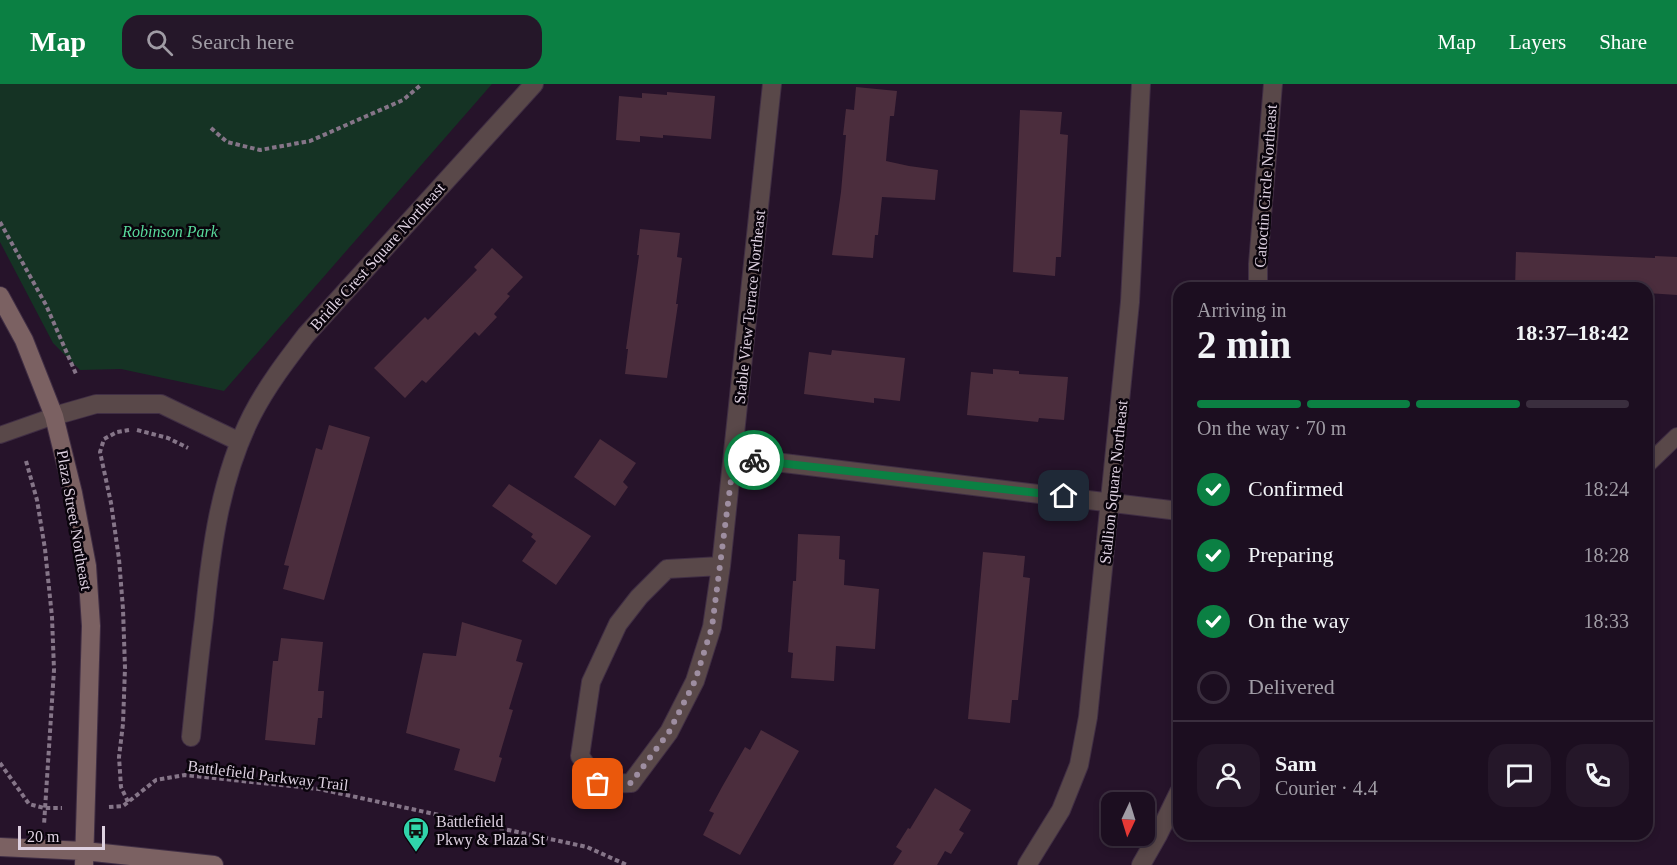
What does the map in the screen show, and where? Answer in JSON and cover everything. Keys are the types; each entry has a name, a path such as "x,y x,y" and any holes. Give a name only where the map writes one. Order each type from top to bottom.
{"main road":[{"name":"Plaza Street Northeast","path":"0,296 24,340 54,416 73,493 85,556 91,616 84,858"},
{"path":"0,848 84,858 214,865"}],"street":[{"name":"Bridle Crest Square Northeast","path":"191,737 210,558 218,510 240,442 252,415 276,374 306,335 534,84"},
{"name":"Stable View Terrace Northeast","path":"721,566 667,569 639,597 618,624 591,682 580,756 598,784 631,783 669,732 695,681 712,627 721,566 734,457 772,84"},
{"name":"Stallion Square Northeast","path":"1027,865 1060,810 1079,765 1088,717 1130,302 1141,84"},
{"name":"Catoctin Circle Northeast","path":"1258,282 1273,84"},
{"path":"54,416 96,404 161,404 240,442"},
{"path":"734,457 1173,510"},
{"path":"1141,865 1173,804"}],"lane":[{"path":"0,435 54,416"},
{"path":"1653,459 1677,436"}],"path":[{"path":"211,128 227,142 260,150 310,141 403,100 422,84"},
{"path":"0,222 46,305 76,374"},
{"path":"128,802 121,787 119,757 125,668 122,599 111,503 100,452 104,439 117,432 131,430 147,431 188,448"},
{"path":"0,764 29,804 44,808 54,670 52,617 39,510 26,461"},
{"name":"Battlefield Parkway Trail","path":"44,808 123,806 156,780 185,775 319,789 587,847 627,865"}],"green space":[{"name":"Robinson Park","path":"0,84 492,84 224,391 121,369 80,370 53,343 0,242"}],"building":[{"path":"856,87 897,91 894,116 890,116 886,161 938,170 935,200 882,197 873,258 832,255 841,192 846,109 854,110"},
{"path":"667,92 715,96 711,139 663,135 663,138 640,136 640,142 616,140 619,96 642,98 642,93 667,95"},
{"path":"1020,110 1062,112 1060,134 1068,135 1061,257 1056,257 1055,276 1013,272"},
{"path":"640,229 680,233 677,257 682,258 676,304 678,304 667,378 625,374"},
{"path":"492,248 523,277 507,294 510,296 494,314 497,317 479,336 475,332 426,383 422,380 405,398 374,368 425,317 428,320 477,270 474,267"},
{"path":"1516,252 1677,257 1677,295 1653,293 1653,282 1515,282"},
{"path":"832,350 905,358 900,401 874,398 874,403 804,394 809,352 831,355"},
{"path":"993,369 1019,371 1019,374 1068,377 1064,420 1039,418 1038,422 967,415 971,372 993,374"},
{"path":"329,425 370,437 324,600 283,589 289,566 284,565 316,448 322,450"},
{"path":"600,439 636,463 623,482 628,487 615,506 574,477"},
{"path":"509,484 591,536 556,585 522,561 536,541 531,537 533,534 492,506"},
{"path":"798,534 840,536 839,559 845,560 844,585 879,589 875,649 836,646 834,681 791,678 793,653 788,652 793,581 796,581"},
{"path":"983,552 1025,556 1023,577 1030,578 1018,700 1012,700 1010,723 968,719"},
{"path":"462,622 522,640 516,661 523,663 509,709 513,710 499,757 502,758 495,782 454,770 460,749 406,733 423,653 456,656"},
{"path":"281,638 323,642 318,691 324,691 322,718 318,718 315,745 265,740 273,661 278,661"},
{"path":"761,730 799,751 740,855 703,835 714,813 709,811 722,787 745,747 750,750"},
{"path":"935,788 971,810 959,830 964,833 951,854 945,851 937,865 893,865 902,851 896,847"}],"way so far":[{"path":"598,784 631,783 669,732 695,681 712,627 734,457 754,460"}],"place":[{"name":"Battlefield Pkwy & Plaza St","path":"416,853"}],"route":[{"path":"754,460 1064,496"}]}
